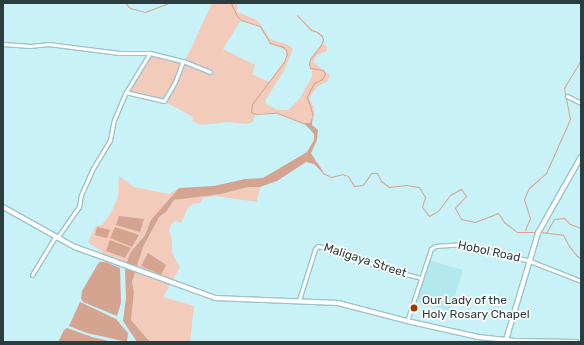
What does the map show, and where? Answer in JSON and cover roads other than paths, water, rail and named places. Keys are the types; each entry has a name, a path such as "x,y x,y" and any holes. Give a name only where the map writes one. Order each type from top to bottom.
{"main road":[{"path":"3,207 86,252 215,298 299,300 338,303 406,321 478,337 523,341 576,342"}],"street":[{"path":"3,44 30,46 48,44 119,53 150,53 183,61 210,72"},
{"path":"32,275 56,237 80,207 81,195 92,170 110,140 114,120 126,92 150,53"},
{"path":"126,92 164,101 183,61"},
{"path":"567,96 581,103"},
{"path":"506,340 538,233 581,158"},
{"name":"Hobol Road","path":"406,321 431,249 435,246 461,244 530,261"},
{"name":"Maligaya Street","path":"299,300 315,249 318,246 361,259 378,267 421,278"},
{"path":"530,261 581,281"}],"waterway":[{"path":"125,3 130,8 145,12 168,3"},
{"path":"231,3 237,16 241,20 260,26 270,43 283,47 287,54 284,62 252,104 251,112 255,114 277,113 305,124"},
{"path":"297,15 311,30 322,36 323,40 310,59 309,64 310,68 323,70 325,74 322,79 314,83 307,97 313,115"},
{"path":"525,230 530,218 524,199 529,188 546,173 570,119 564,88 581,60"},
{"path":"317,163 323,173 331,177 342,174 348,176 354,186 363,185 371,173 377,173 381,181 389,187 406,185 419,187 425,197 422,207 429,216 438,211 450,195 461,189 466,196 455,208 461,219 475,222 498,213 504,222 517,232 537,232"},
{"path":"546,233 554,219 564,218 570,224 581,228"},
{"path":"540,232 563,235 569,246 577,256 581,258"}],"place":[{"name":"Our Lady of the Holy Rosary Chapel","path":"414,308"}]}
